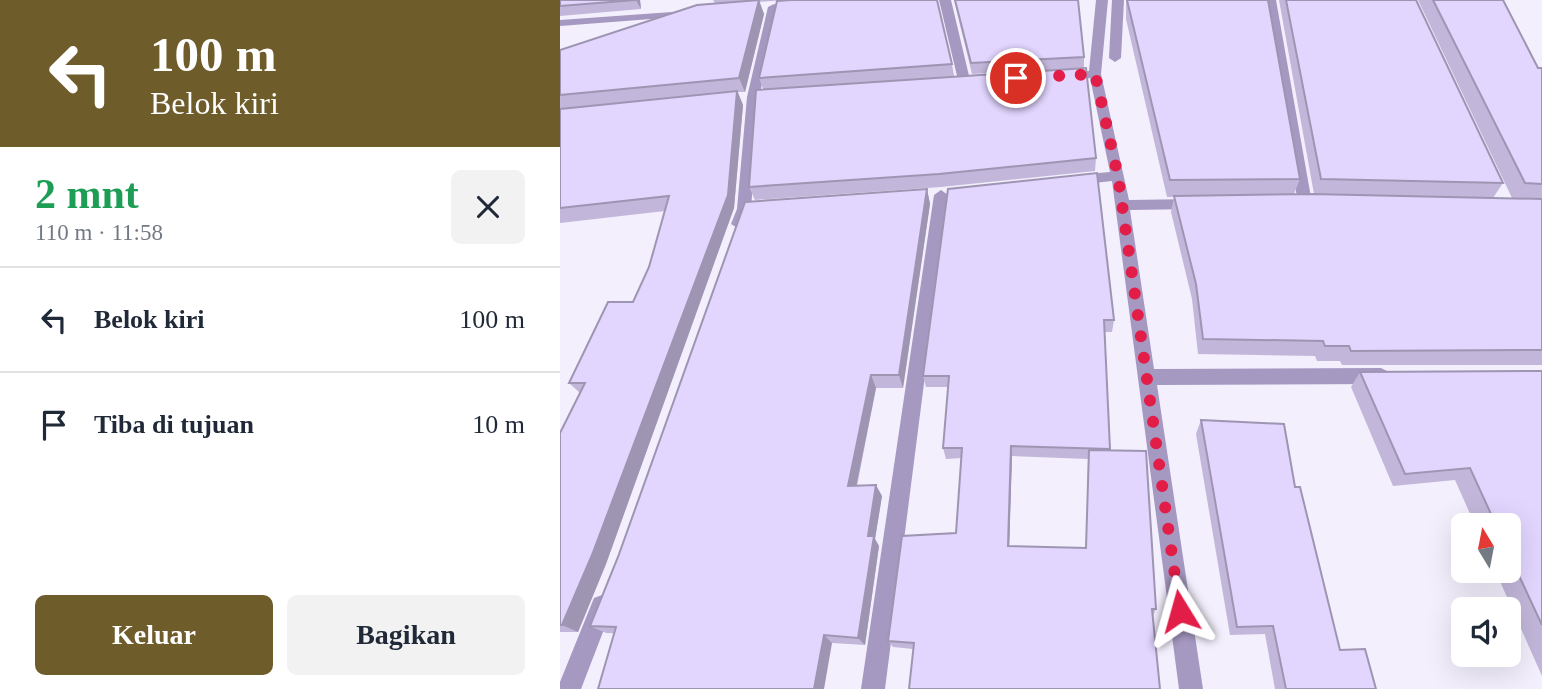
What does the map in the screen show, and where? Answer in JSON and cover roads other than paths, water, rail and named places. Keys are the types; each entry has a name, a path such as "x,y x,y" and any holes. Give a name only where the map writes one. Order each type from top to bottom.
{"street":[{"path":"946,0 964,80"},
{"path":"1102,0 1095,74 1118,176 1191,689"},
{"path":"1115,58 1118,0"},
{"path":"1270,0 1305,203"},
{"path":"730,248 751,209 753,97 781,7 761,8"},
{"path":"560,23 694,13"},
{"path":"1043,76 1095,74"},
{"path":"1064,182 1118,176"},
{"path":"873,689 941,194"},
{"path":"1122,205 1213,204"},
{"path":"1147,377 1406,376"},
{"path":"569,689 609,589"}]}
